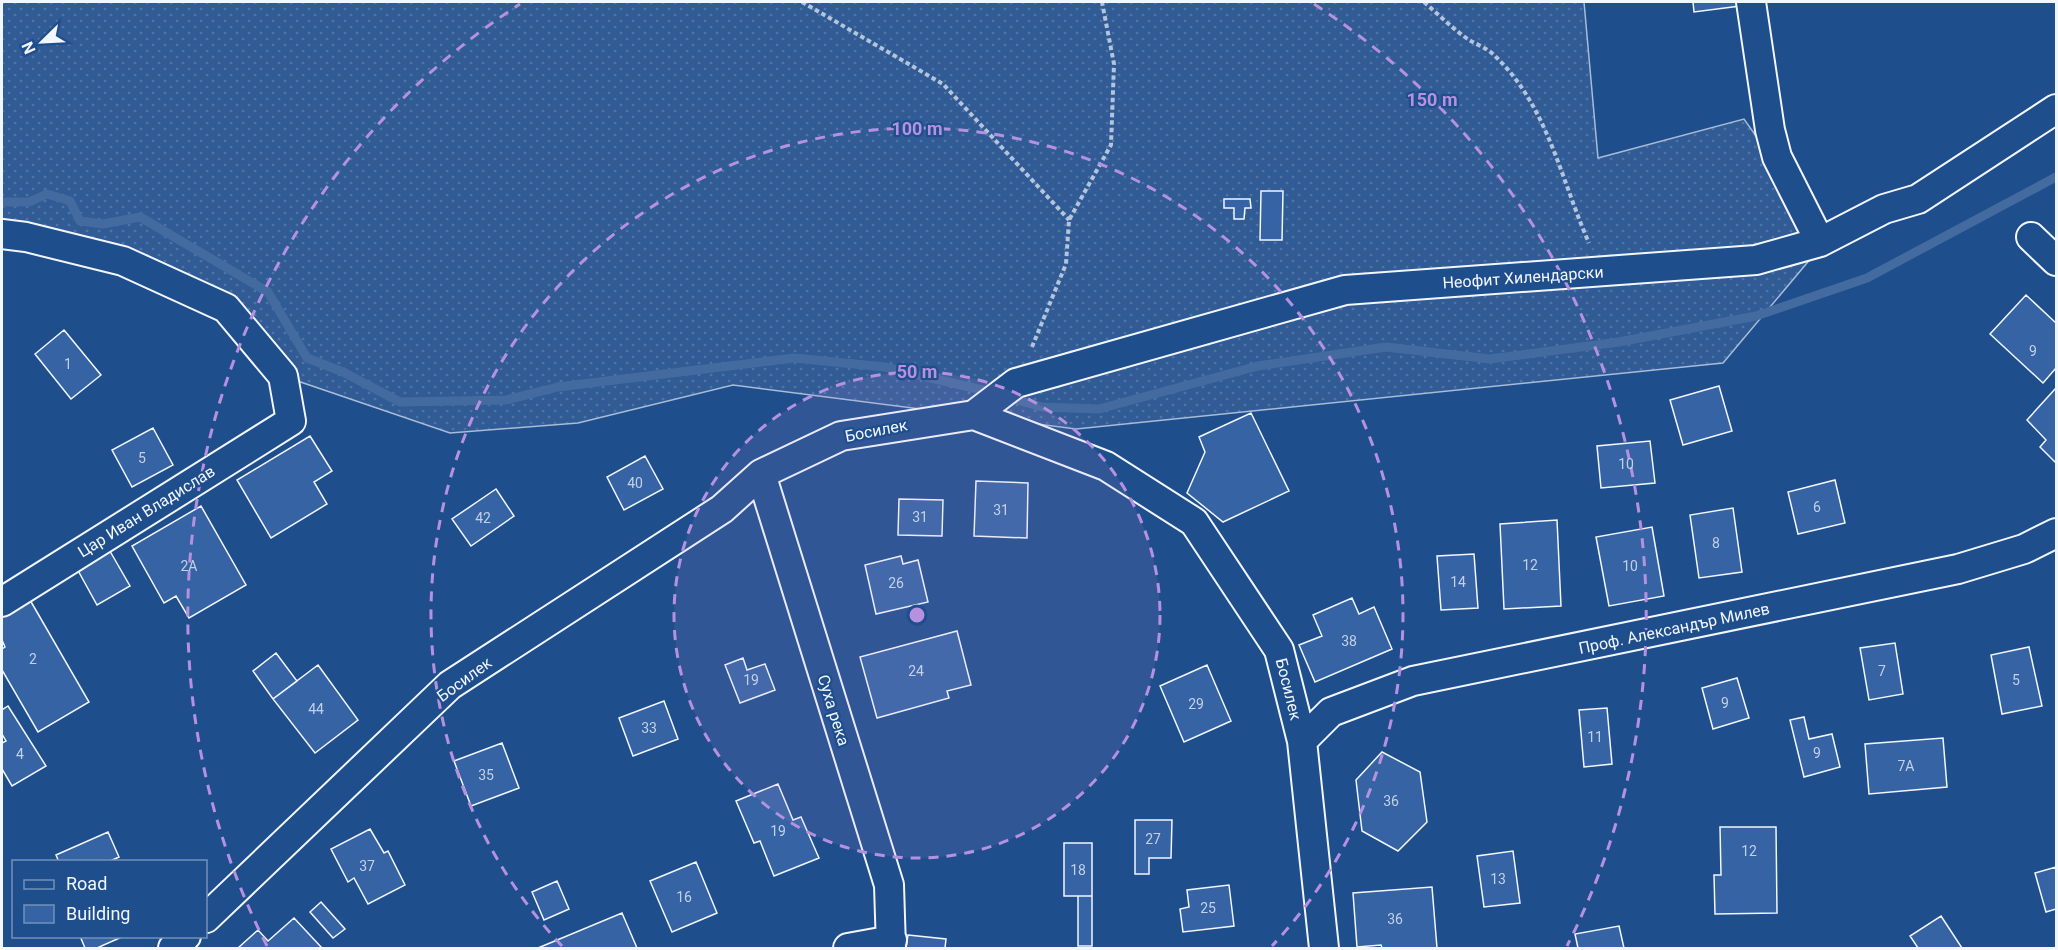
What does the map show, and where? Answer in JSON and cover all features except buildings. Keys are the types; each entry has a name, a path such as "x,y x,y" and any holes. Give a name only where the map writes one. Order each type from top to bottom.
{"street":[{"path":"1751,2 1770,130 1777,157 1820,242"},
{"name":"Неофит Хилендарски","path":"974,414 1017,383 1345,290 1756,260 1820,242 1884,209 1918,199 2056,109"},
{"name":"Цар Иван Владислав","path":"2,234 26,237 123,261 226,308 283,376 291,421 2,602"},
{"path":"2031,237 2056,261"},
{"name":"Босилек","path":"207,917 450,685 722,509 761,474 841,436 974,414 1106,466 1194,522 1279,650 1302,741 1324,948"},
{"name":"Суха река","path":"761,474 889,885 892,944"},
{"name":"Проф. Александър Милев","path":"1302,741 1331,712 1413,681 1958,569 2024,549 2056,533"},
{"path":"848,948 892,944"}],"path":[{"path":"802,2 943,84 1069,220"},
{"path":"1017,383 1066,264 1069,220 1112,145 1114,64 1102,2"},
{"path":"1424,2 1458,31 1495,55 1530,98 1554,149 1567,191 1602,271"}],"shaded area":[{"path":"2,2 1584,2 1598,158 1744,119 1828,238 1723,363 1076,429 733,385 578,423 450,433 283,376 226,308 2,234"}],"waterway":[{"path":"1008,397 1042,407 1099,409 1258,366 1386,347 1490,359 1619,342 1756,316 1867,278 2056,177"},
{"path":"2,202 29,202 47,194 70,201 80,221 103,224 140,217 268,292 307,358 343,372 400,402 506,400 558,387 794,358 885,367 995,393"}]}
